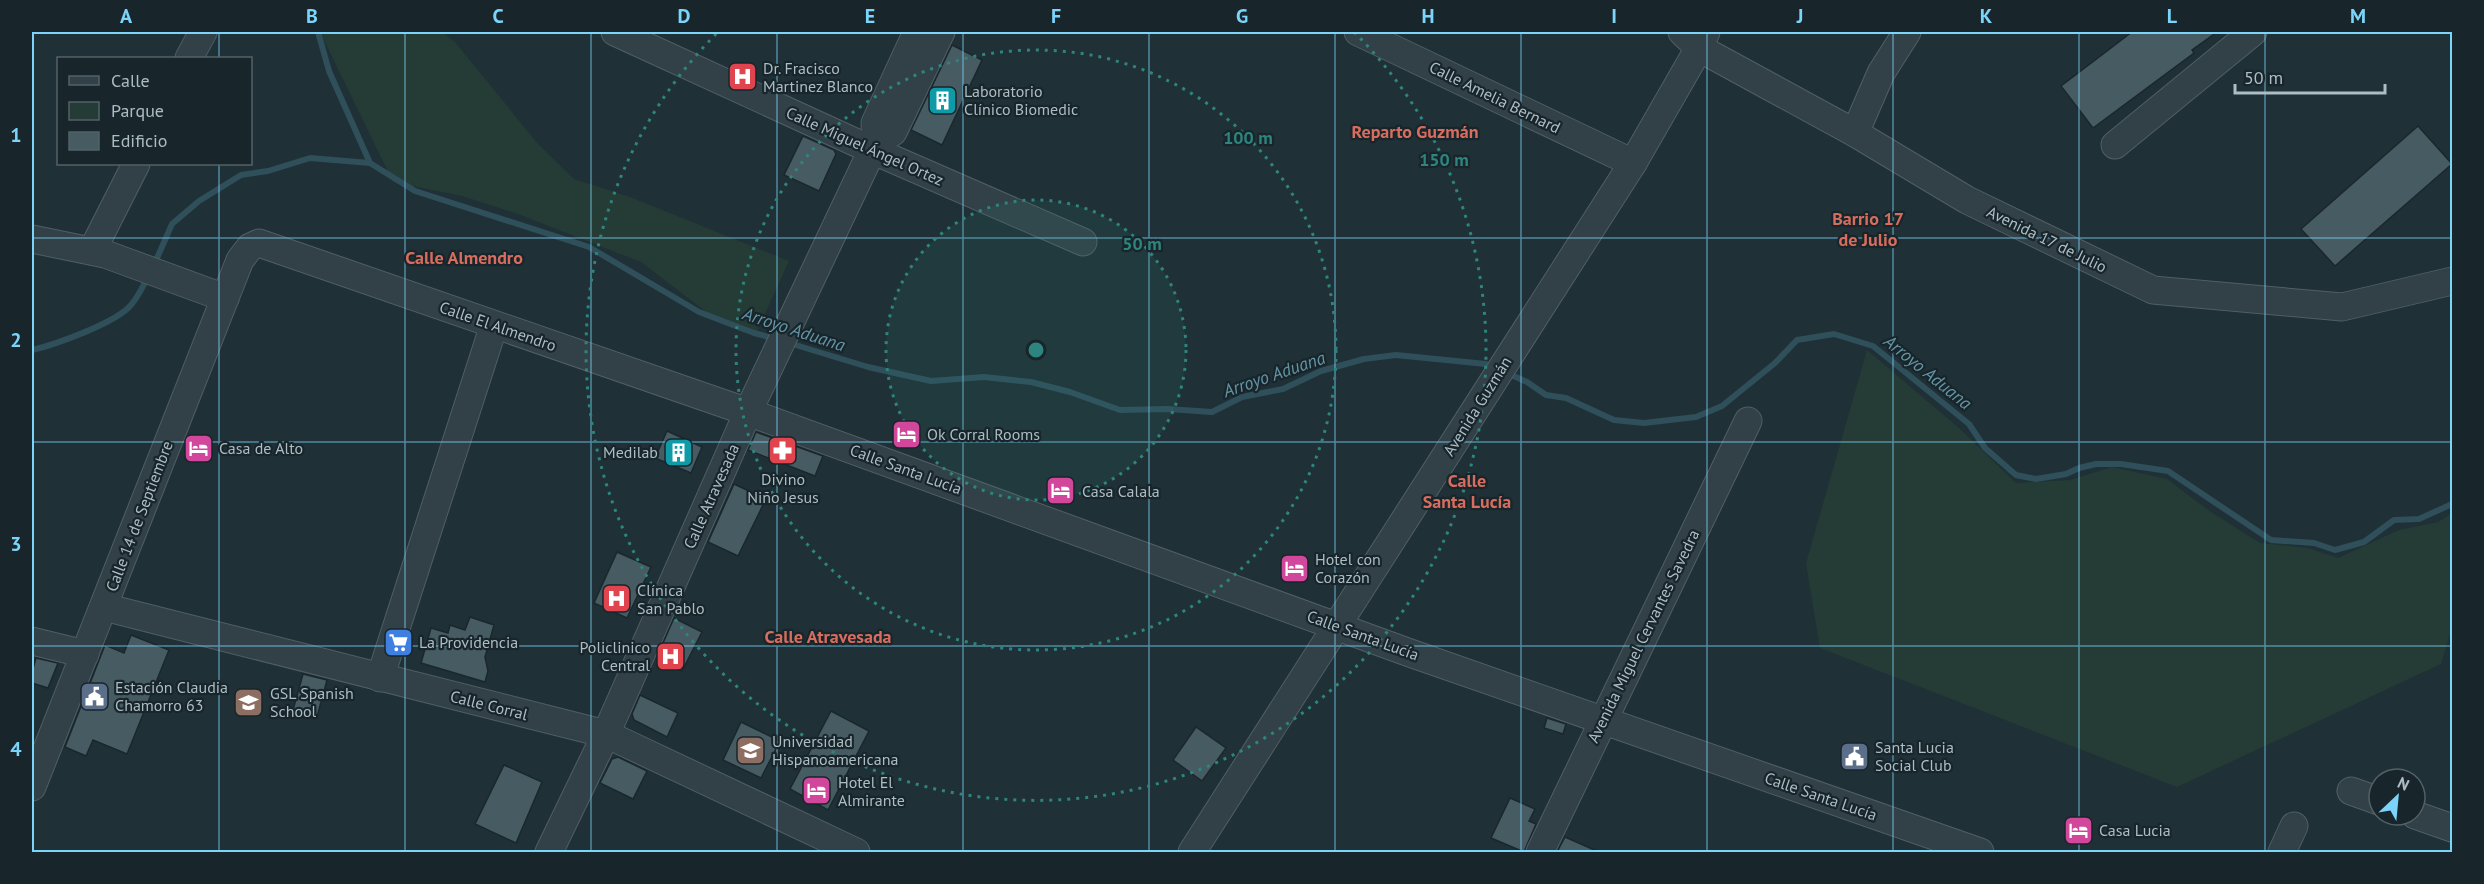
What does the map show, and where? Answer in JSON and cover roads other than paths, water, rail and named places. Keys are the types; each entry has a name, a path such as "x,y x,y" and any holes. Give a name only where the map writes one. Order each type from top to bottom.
{"street":[{"path":"190,57 203,32"},
{"name":"Calle Miguel Ángel Ortez","path":"615,32 874,146 1083,242"},
{"name":"Calle Atravesada","path":"549,852 606,734 748,412 874,146 875,123 917,32"},
{"name":"Calle Atravesada","path":"874,146 893,132 940,32"},
{"name":"Calle Amelia Bernard","path":"1358,32 1633,164"},
{"path":"1855,133 1881,73 1907,32"},
{"path":"2115,145 2253,32"},
{"name":"Avenida Guzmán","path":"1192,852 1633,164 1695,37"},
{"name":"Avenida 17 de Julio","path":"1695,37 1966,200 2153,290 2342,307 2452,281"},
{"path":"99,253 136,165"},
{"path":"32,239 99,253 225,298"},
{"name":"Calle El Almendro","path":"250,247 259,243 748,412"},
{"name":"Calle 14 de Septiembre","path":"32,787 240,260 250,247"},
{"path":"380,678 494,325"},
{"name":"Calle Santa Lucía","path":"748,412 1970,851"},
{"name":"Avenida Miguel Cervantes Savedra","path":"1540,852 1602,719 1748,421"},
{"name":"Calle Corral","path":"104,607 606,734 856,852"},
{"path":"32,641 85,654"},
{"path":"2351,791 2367,797"},
{"path":"2427,819 2452,828"},
{"path":"2282,852 2294,826"}],"waterway":[{"path":"318,32 329,71 370,163"},
{"name":"Arroyo Aduana","path":"154,265 172,224 199,201 241,175 268,171 310,158 370,163 415,191 589,247 699,312 776,339"},
{"name":"Arroyo Aduana","path":"32,350 69,338 112,319 131,305 148,277"},
{"name":"Arroyo Aduana","path":"1507,373 1527,382 1546,395 1566,398 1614,420 1644,423 1696,417 1722,406 1775,363 1797,340 1834,334 1873,346 1969,424 1985,448 2016,475 2036,479 2066,474 2096,464 2121,464 2168,471 2271,540 2314,543 2335,550 2364,542 2394,520 2419,519 2452,504"},
{"name":"Arroyo Aduana","path":"789,343 868,367 931,381 984,377 1031,382 1070,392 1120,410 1168,409 1212,412 1242,397 1283,389 1321,371 1364,359 1396,355 1486,364 1495,368"}],"place":[{"name":"Dr. Fracisco Martinez Blanco","path":"742,77"},
{"name":"Laboratorio Clínico Biomedic","path":"943,100"},
{"name":"Ok Corral Rooms","path":"906,434"},
{"name":"Casa de Alto","path":"198,448"},
{"name":"Divino Niño Jesus","path":"783,451"},
{"name":"Medilab","path":"679,452"},
{"name":"Casa Calala","path":"1061,491"},
{"name":"Hotel con Corazón","path":"1294,568"},
{"name":"Clínica San Pablo","path":"616,599"},
{"name":"La Providencia","path":"398,642"},
{"name":"Policlinico Central","path":"671,656"},
{"name":"Estación Claudia Chamorro 63","path":"94,696"},
{"name":"GSL Spanish School","path":"249,702"},
{"name":"Universidad Hispanoamericana","path":"751,750"},
{"name":"Santa Lucia Social Club","path":"1854,756"},
{"name":"Hotel El Almirante","path":"817,791"},
{"name":"Casa Lucia","path":"2078,830"}],"district":[{"name":"Reparto Guzmán","path":"1415,131"},
{"name":"Barrio 17 de Julio","path":"1868,228"},
{"name":"Calle Almendro","path":"464,257"},
{"name":"Calle Santa Lucía","path":"1467,490"},
{"name":"Calle Atravesada","path":"828,636"}]}
